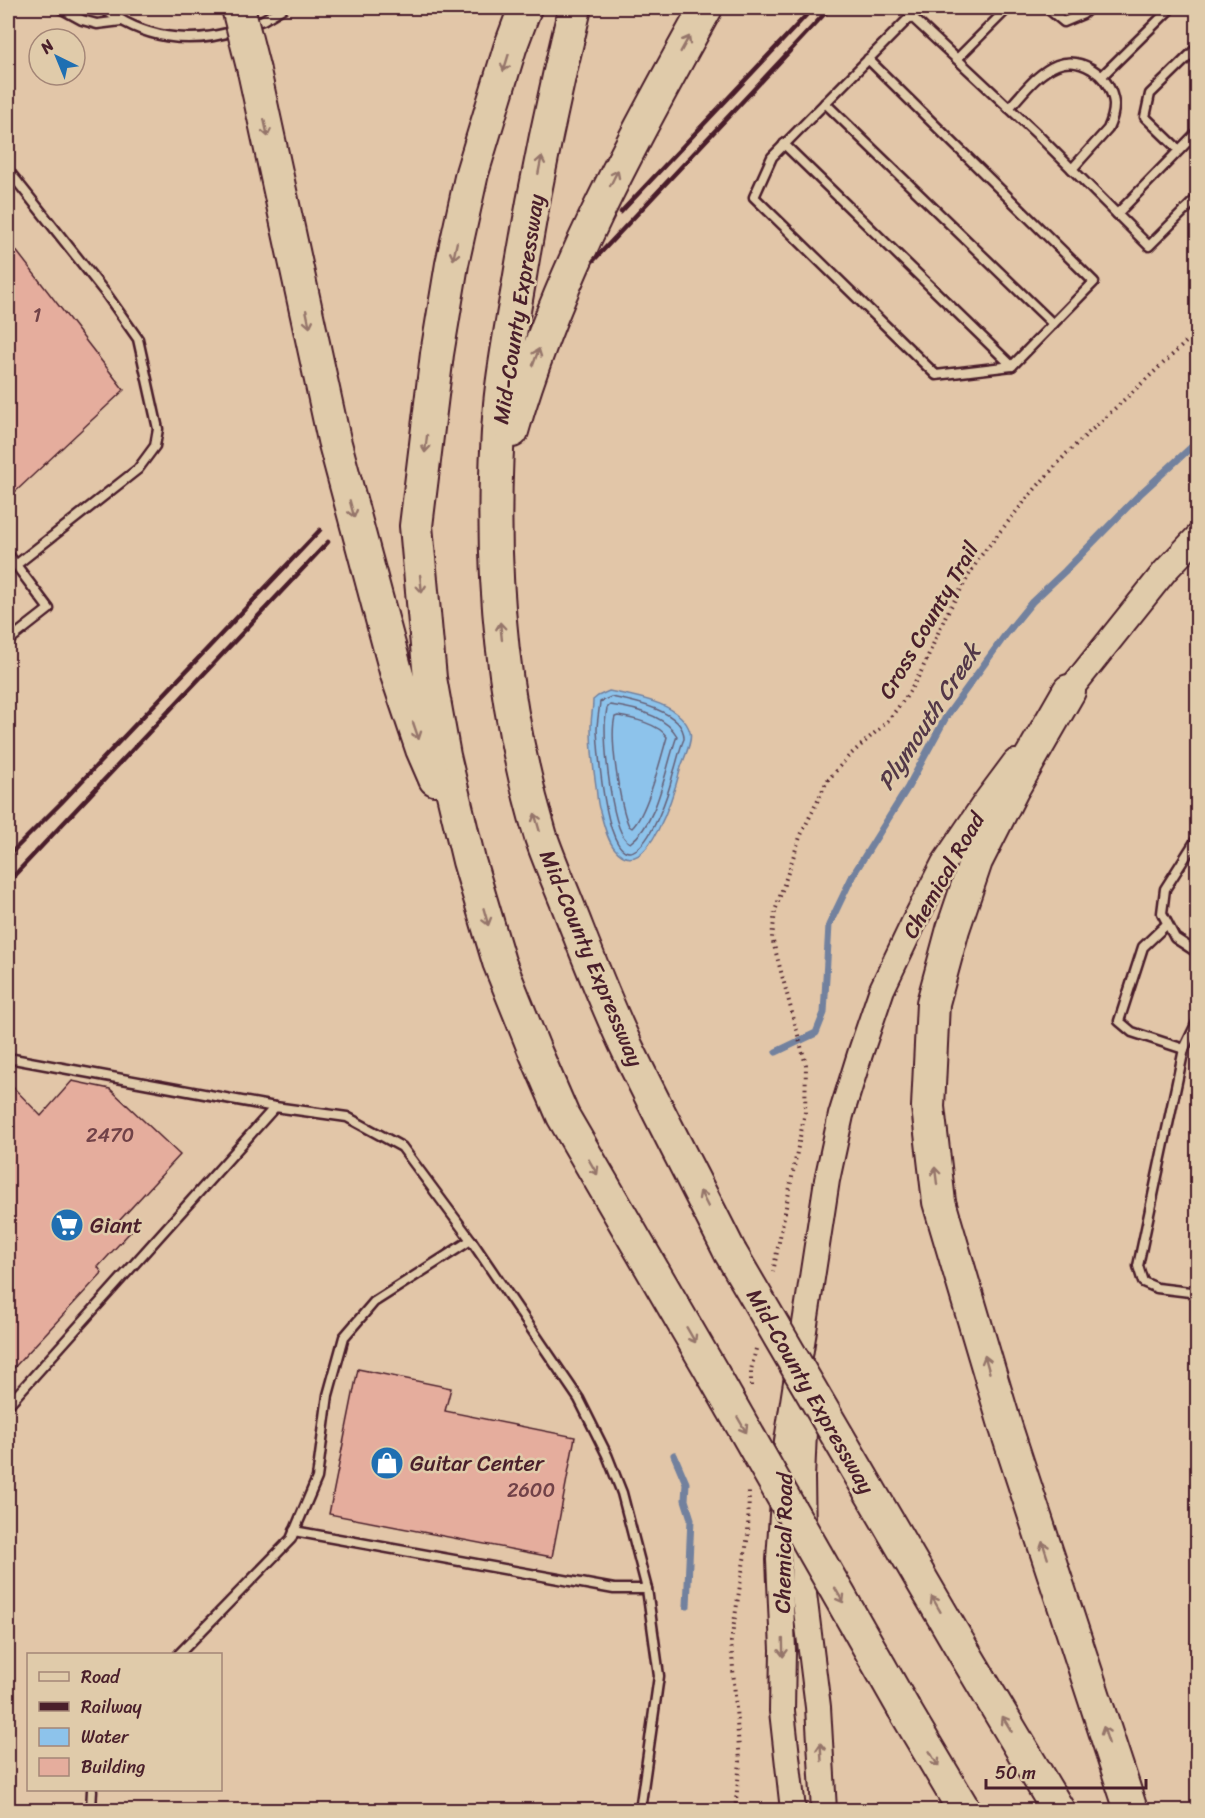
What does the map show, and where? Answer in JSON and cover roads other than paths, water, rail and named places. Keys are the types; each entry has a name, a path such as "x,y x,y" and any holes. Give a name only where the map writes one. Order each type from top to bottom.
{"highway":[{"path":"237,8 254,71 334,440 391,653 422,749 469,861"},
{"path":"525,8 510,48 472,173 454,253 437,354 416,526 430,678 444,756 469,861 499,962 563,1116 964,1810"},
{"name":"Mid-County Expressway","path":"575,8 552,100 504,366 500,405 495,493 498,605 507,687 521,763 542,840 594,975 629,1053 730,1252 1059,1810"},
{"path":"495,493 520,404 553,311 617,173 705,8"},
{"path":"1069,691 1012,790 976,861 953,929 933,1003 928,1107 939,1202 1006,1428 1131,1810"}],"main road":[{"name":"Chemical Road","path":"793,1810 782,1711 783,1650 779,1560 786,1441 827,1180 841,1115 860,1054 882,989 944,863 986,801 1069,691 1165,571 1197,536"},
{"name":"Chemical Road","path":"812,1276 802,1478 803,1583 818,1707 824,1810"}],"lane":[{"path":"60,8 82,20 97,24 121,21"},
{"path":"103,8 136,28 158,35 193,39 225,34 263,20 283,8"},
{"path":"868,59 1094,282 1012,366 936,375 754,197 772,157 910,16 919,8"},
{"path":"957,59 1008,8"},
{"path":"1047,8 1064,22 1083,14 1089,8"},
{"path":"1102,76 1171,8"},
{"path":"910,16 1009,108 1149,246 1197,197"},
{"path":"1179,150 1145,117 1150,94 1197,46"},
{"path":"1009,108 1044,72 1058,65 1082,64 1102,76 1113,98 1111,122 1108,129 1072,169"},
{"path":"825,103 1053,324"},
{"path":"1117,214 1197,131"},
{"path":"784,144 1012,366"},
{"path":"8,170 107,295 138,339 158,429 155,447 138,469 16,565"},
{"path":"8,554 49,609 8,641"},
{"path":"1197,837 1165,889 1162,913 1174,938 1197,953"},
{"path":"1167,924 1143,947 1119,1021 1132,1032 1184,1048"},
{"path":"1197,1020 1184,1048 1138,1266 1143,1282 1157,1288 1197,1293"},
{"path":"8,1058 275,1107 347,1117 402,1147 471,1240 579,1399 607,1455 622,1494 647,1589 659,1676 640,1810"},
{"path":"8,1405 275,1107"},
{"path":"180,1653 291,1539 317,1478 328,1395 344,1337 374,1302 471,1240"},
{"path":"294,1531 614,1589 647,1589"},
{"path":"91,1810 92,1791"}],"water":[{"path":"609,691 656,702 667,708 685,722 691,736 673,793 658,830 649,845 638,855 627,857 615,849 607,835 598,805 593,764 591,727 593,700"}],"waterway":[{"name":"Plymouth Creek","path":"776,1052 816,1033 824,1013 829,925 853,875 908,787 946,717 1032,602 1140,494 1198,441"},
{"name":"Plymouth Creek","path":"674,1455 686,1483 685,1500 691,1519 687,1606"}],"railway":[{"path":"621,212 813,8"},
{"path":"594,260 830,8"},
{"path":"8,856 320,530"},
{"path":"8,882 328,542"}],"place":[{"name":"Giant","path":"67,1225"},
{"name":"Guitar Center","path":"387,1463"}]}
